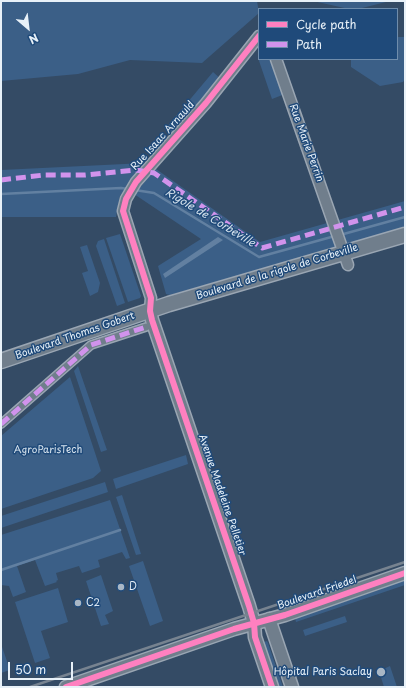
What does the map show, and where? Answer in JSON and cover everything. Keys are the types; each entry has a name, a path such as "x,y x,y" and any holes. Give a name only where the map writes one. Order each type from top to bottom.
{"main road":[{"name":"Boulevard de la rigole de Corbeville","path":"150,311 405,235"},
{"name":"Boulevard Thomas Gobert","path":"1,361 150,311"}],"street":[{"name":"Rue Isaac Arnauld","path":"150,311 151,298 123,211 126,199 136,182 206,103 258,37"},
{"name":"Rue Marie Perrin","path":"276,60 344,252"},
{"name":"Avenue Madeleine Pelletier","path":"150,311 254,623 255,637 272,687"},
{"path":"1,424 90,345 146,327"},
{"name":"Boulevard Friedel","path":"66,687 234,629 285,615 405,573"},
{"path":"269,619 292,687"}],"green space":[{"path":"1,1 257,1 258,14 202,63 130,60 78,74 1,81"},
{"path":"313,1 390,1 362,8 344,8"},
{"path":"398,37 405,37 405,79 403,82 380,86 351,67 351,60 398,60"},
{"path":"259,60 274,60 285,94 272,99"},
{"path":"213,72 222,80 177,136 166,128"},
{"path":"145,163 120,196 116,217 1,217 1,170"},
{"path":"156,169 260,242 405,201 405,232 258,273 230,278 170,295 166,294 158,266 201,239 134,194"},
{"path":"120,234 141,296 140,298 128,302 106,238"},
{"path":"104,239 125,303 117,306 96,246 98,241"},
{"path":"87,245 100,283 98,292 90,296 82,273 88,271 80,247"},
{"path":"78,366 107,450 101,452 74,371"},
{"name":"AgroParisTech","path":"70,377 101,471 93,478 1,509 1,436"},
{"path":"186,455 188,464 116,489 113,479"},
{"path":"105,482 108,492 1,528 1,516"},
{"path":"122,495 141,554 136,555 116,497"},
{"path":"110,500 130,558 126,559 122,552 98,560 100,567 82,573 79,566 56,573 58,580 56,581 57,582 45,586 35,560 17,566 26,592 13,597 9,586 1,585 1,535"},
{"path":"143,561 163,621 150,626 129,566"},
{"path":"101,575 113,611 105,615 109,624 101,626 86,581"},
{"path":"405,578 405,585 296,622 295,618 379,590"},
{"path":"58,588 68,622 41,631 50,658 35,663 15,602"},
{"path":"345,616 347,622 305,636 303,630"},
{"path":"267,641 283,687 276,687 263,646 264,642"},
{"path":"1,644 10,670 1,673"},
{"path":"390,666 397,687 384,687 379,671"}],"shaded area":[{"path":"218,237 223,240 165,278 163,274"}],"waterway":[{"name":"Rigole de Corbeville","path":"1,194 121,188 128,189"},
{"name":"Rigole de Corbeville","path":"135,190 154,193 259,257 335,236"},
{"name":"Rigole de Corbeville","path":"340,235 405,217"},
{"path":"1,570 120,530"}],"railway":[{"path":"30,687 405,562"}],"marked path":[{"path":"1,180 44,175 85,175 136,170 154,173 262,248 405,207"},
{"path":"1,424 91,345 146,327"}],"cycle path":[{"path":"258,37 206,103 136,182 126,199 123,211 151,298 150,311 152,320 249,606 254,623 255,637 272,687"},
{"path":"66,687 234,629 285,615 405,573"}],"place":[{"name":"D","path":"121,587"},
{"name":"C2","path":"78,603"},
{"name":"Hôpital Paris Saclay","path":"381,672"}]}
